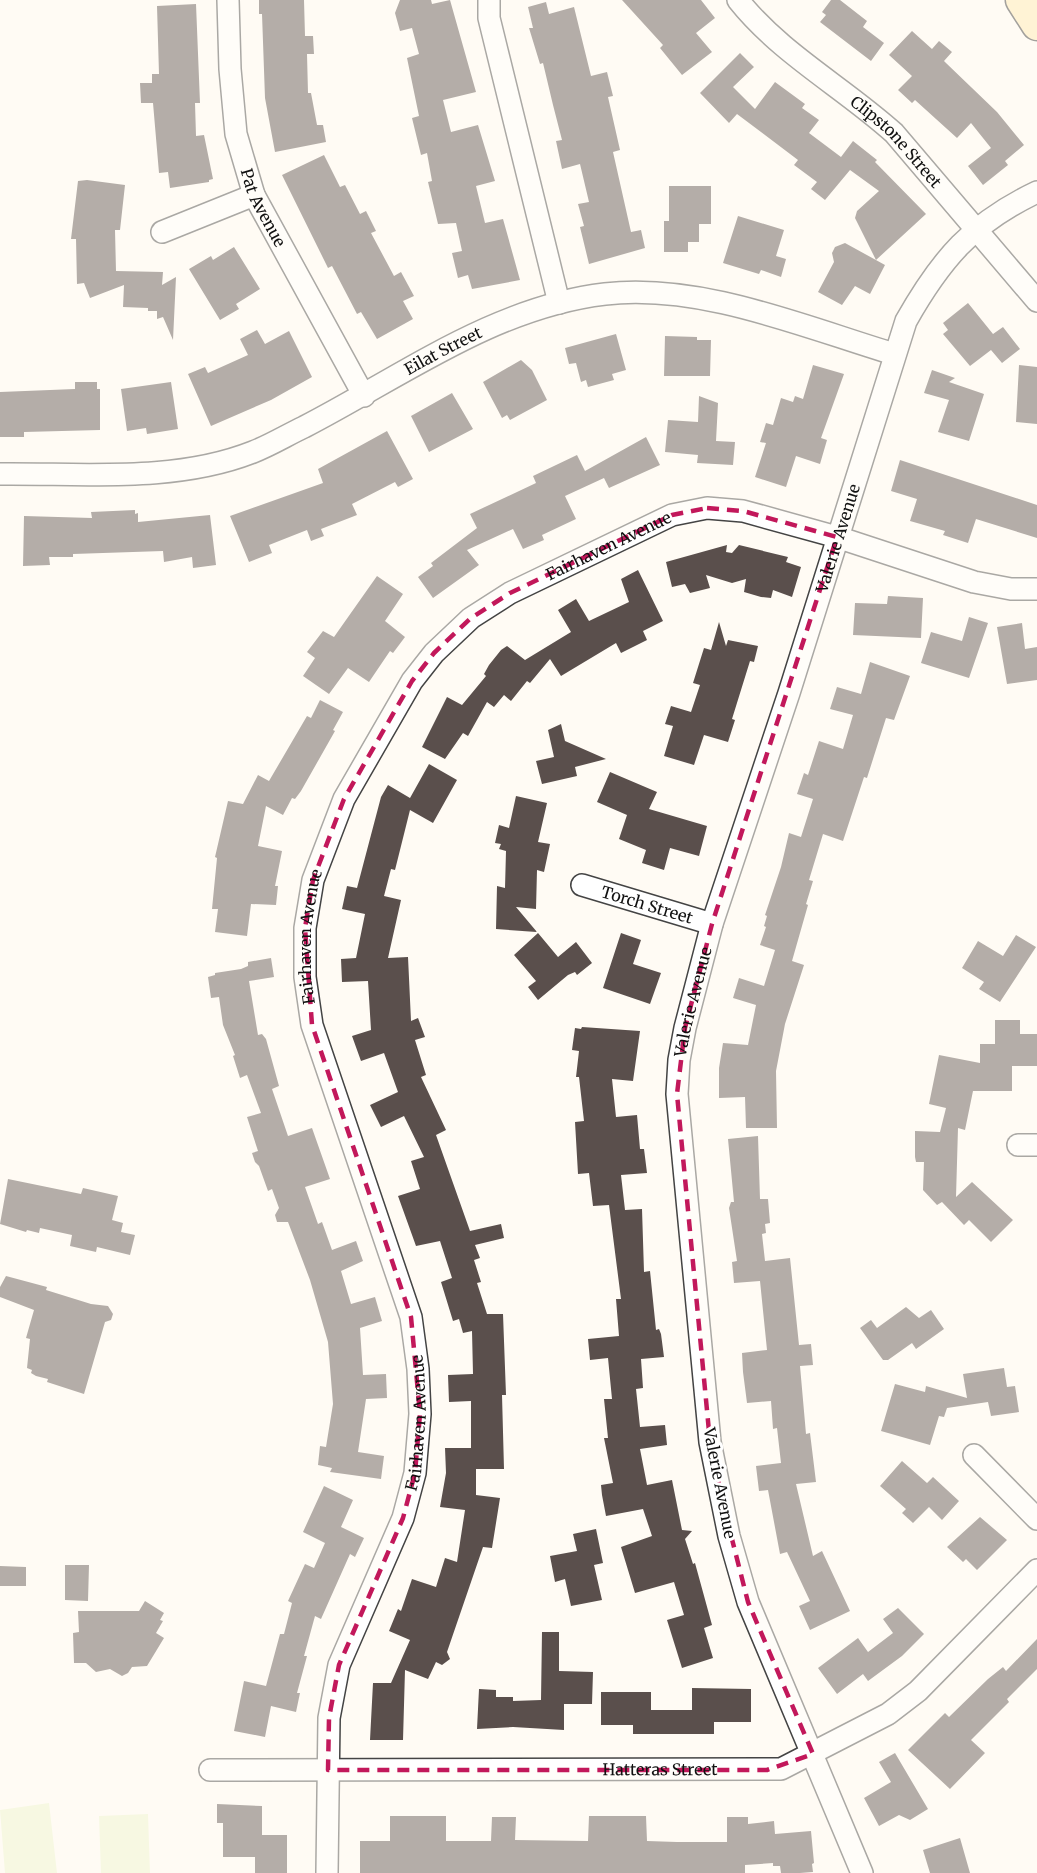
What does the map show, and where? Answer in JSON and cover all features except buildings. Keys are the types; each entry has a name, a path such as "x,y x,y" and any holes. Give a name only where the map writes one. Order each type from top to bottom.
{"main road":[{"path":"1021,0 1037,25"}],"street":[{"name":"Pat Avenue","path":"228,0 230,69 237,134 254,195 364,396"},
{"path":"489,0 489,18 559,303"},
{"name":"Clipstone Street","path":"738,0 784,47 867,108 894,133 1037,301"},
{"name":"Valerie Avenue","path":"862,1873 748,1602 729,1536 710,1442 677,1094 679,1060 712,924 906,321 929,280 949,254 977,229 1037,192"},
{"path":"162,232 254,195"},
{"name":"Eilat Street","path":"0,474 154,472 203,466 253,452 364,396 495,324 530,310 605,294 651,292 719,302 894,354"},
{"name":"Fairhaven Avenue","path":"327,1873 329,1718 339,1665 403,1518 415,1473 420,1414 418,1369 411,1317 312,1024 305,977 305,928 313,880 344,799 412,681 434,653 471,618 510,593 672,515 706,508 743,511 837,537 974,582 1011,589 1037,589"},
{"name":"Torch Street","path":"582,885 712,924"},
{"path":"974,1455 1037,1519"},
{"name":"Hatteras Street","path":"210,1770 767,1770 789,1766 888,1714 918,1691 1037,1570"}],"highlighted area":[{"path":"707,508 743,511 837,537 712,924 685,1028 677,1094 710,1442 748,1602 813,1754 767,1770 328,1770 329,1718 339,1665 403,1518 415,1473 420,1414 411,1317 312,1025 305,928 313,880 344,799 412,681 434,653 471,618 510,593 672,515"}],"green space":[{"path":"49,1803 57,1873 5,1873 0,1810"},
{"path":"148,1814 150,1873 101,1873 99,1816"}]}
